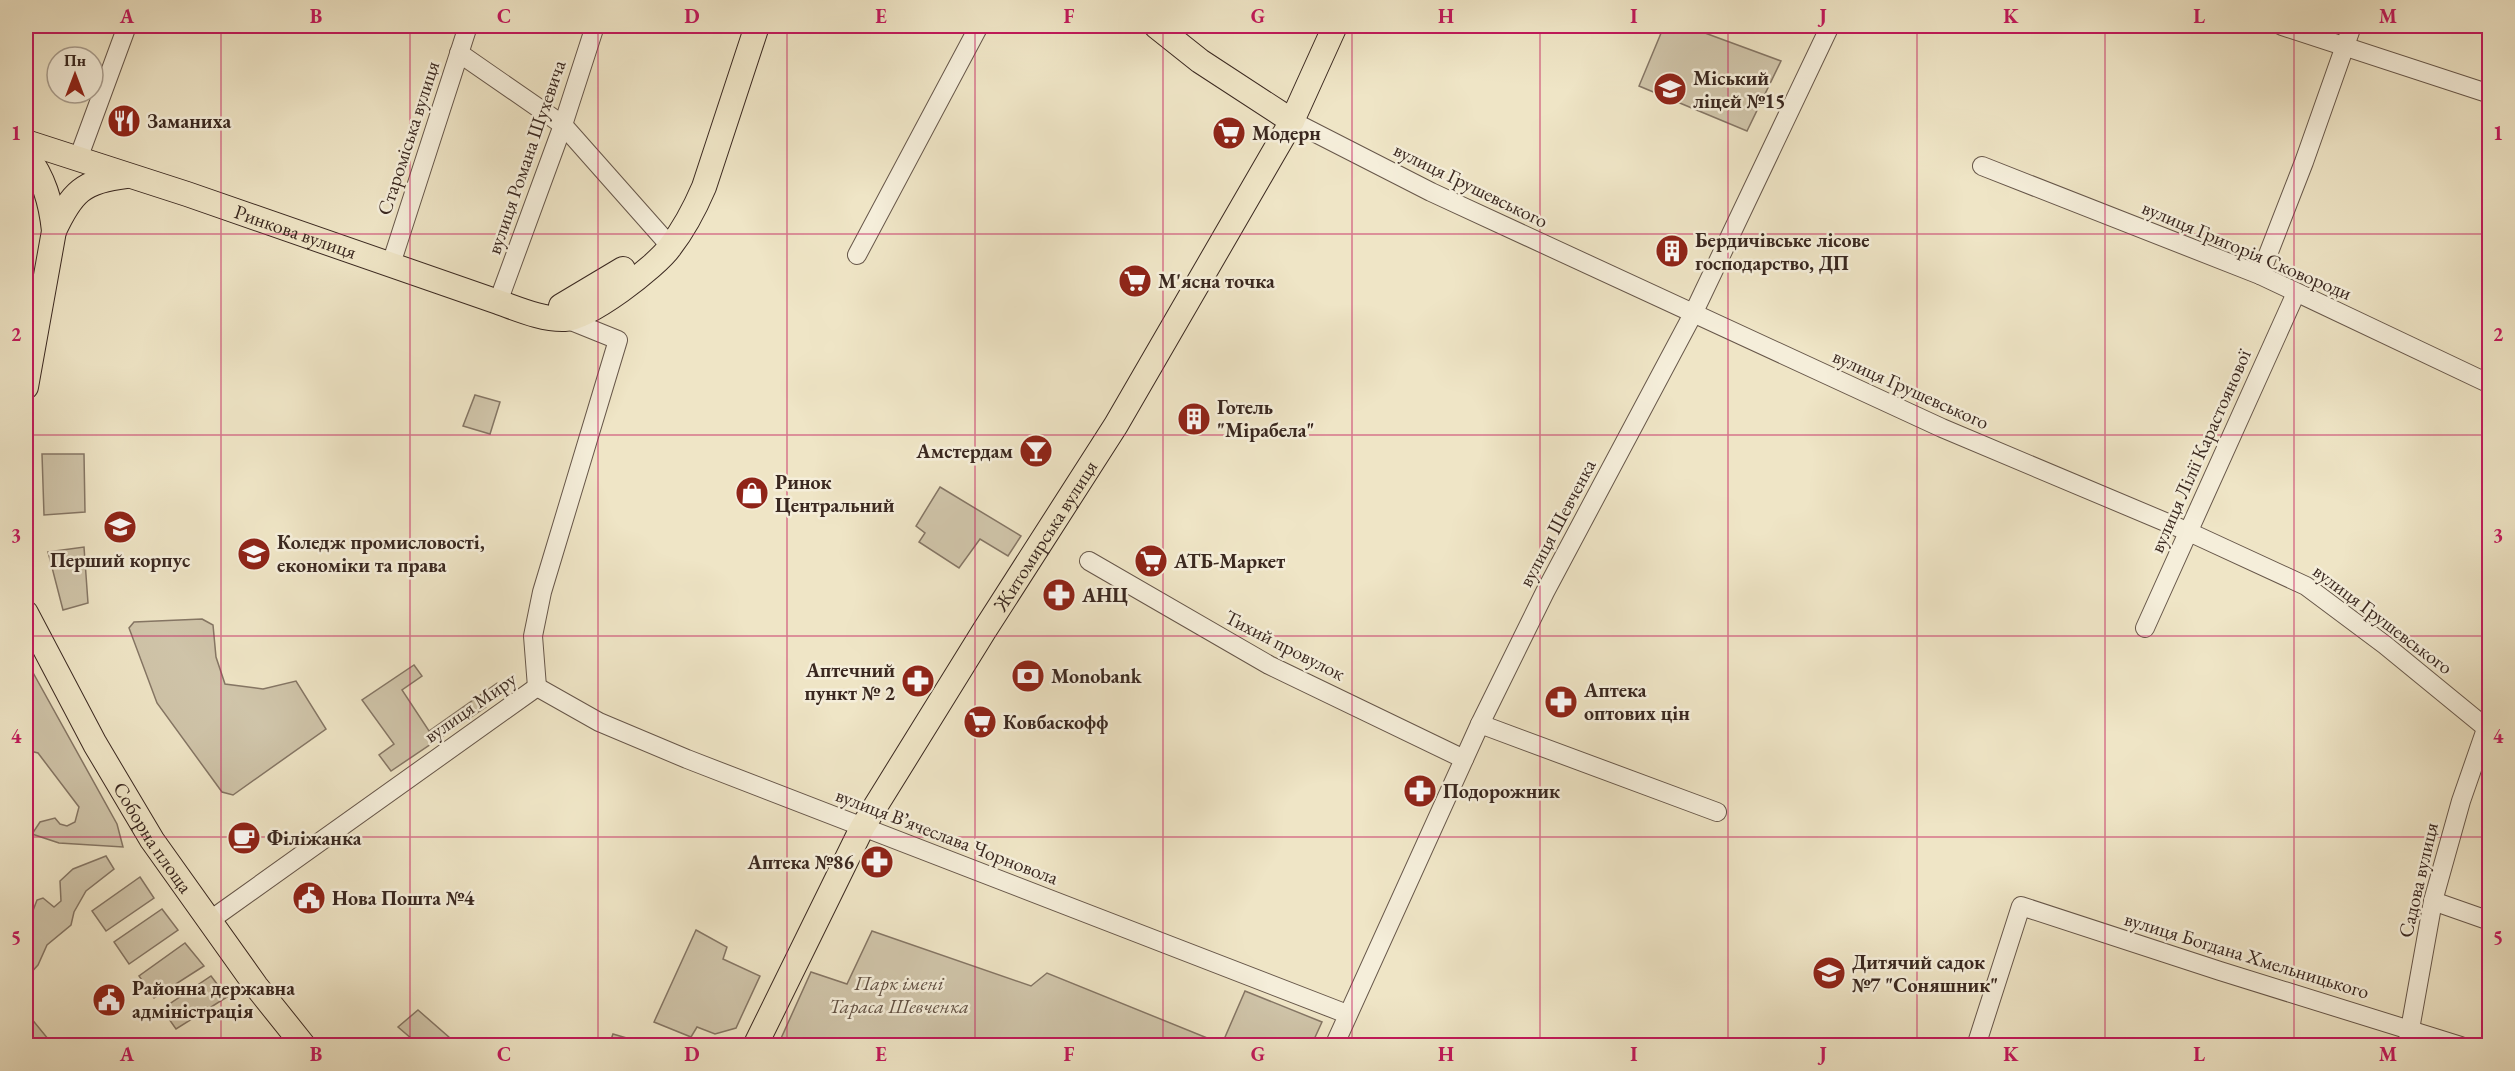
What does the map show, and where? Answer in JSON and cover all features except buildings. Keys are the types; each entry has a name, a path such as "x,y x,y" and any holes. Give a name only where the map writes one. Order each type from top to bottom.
{"main road":[{"path":"566,319 601,303 643,274 670,247 693,212 704,187 757,26"},
{"path":"1156,26 1200,61 1292,121"},
{"name":"Житомирська вулиця","path":"755,1046 862,828 984,631 1116,425 1292,121 1335,26"},
{"name":"Ринкова вулиця","path":"26,142 498,302 539,315 566,319"},
{"path":"26,154 43,182 52,213 54,231 26,387"},
{"path":"54,231 69,203 87,185 99,180 129,176"},
{"path":"539,315 567,304 585,293 684,224"},
{"name":"Соборна площа","path":"26,613 95,744 152,840 256,986 304,1046"}],"street":[{"path":"78,159 127,26"},
{"name":"Староміська вулиця","path":"391,264 468,26"},
{"name":"вулиця Романа Шухевича","path":"498,302 563,124 595,26"},
{"path":"857,255 979,26"},
{"name":"вулиця Шевченка","path":"1334,1046 1480,724 1555,573 1693,314 1830,26"},
{"path":"2282,26 2490,94"},
{"path":"2260,275 2304,162 2352,26"},
{"path":"459,53 563,124 664,239"},
{"name":"вулиця Грушевського","path":"1292,121 1431,192 1942,429 2189,532 2306,586 2385,645 2488,730"},
{"name":"вулиця Григорія Сковороди","path":"1982,166 2260,275 2490,384"},
{"name":"вулиця Лілії Карастоянової","path":"2145,627 2296,293"},
{"name":"вулиця Миру","path":"209,921 537,687 533,636 542,592 618,340 566,319"},
{"name":"Тихий провулок","path":"1089,561 1269,665 1464,759"},
{"name":"вулиця Вʼячеслава Чорновола","path":"537,687 599,722 862,828 1347,1014"},
{"path":"1480,724 1717,812"},
{"name":"Садова вулиця","path":"2408,1038 2433,901 2461,801 2488,730"},
{"path":"2433,901 2490,921"},
{"name":"вулиця Богдана Хмельницького","path":"1976,1046 2021,906 2408,1038 2461,1046"}],"green space":[{"path":"1664,26 1686,26 1781,61 1747,131 1639,86"},
{"path":"475,395 500,402 490,434 463,426"},
{"path":"42,454 84,454 85,512 44,515"},
{"path":"940,487 1021,536 1008,556 980,539 959,568 919,542 925,533 916,526"},
{"path":"84,547 88,603 63,610 48,552"},
{"path":"202,619 213,625 216,657 225,684 263,689 296,681 326,729 233,795 222,792 157,703 129,628 134,622"},
{"path":"26,660 117,824 123,847 59,843 32,834 40,822 55,818 60,824 67,826 75,822 79,807 38,753 26,750"},
{"path":"414,665 422,676 402,690 429,731 496,684 486,707 391,771 379,755 394,744 362,700"},
{"path":"106,856 114,869 86,891 74,912 71,925 47,945 38,965 26,978 26,929 37,900 43,898 54,907 61,901 60,881 73,869"},
{"path":"140,877 154,898 106,931 92,911"},
{"path":"162,909 178,930 129,964 114,942"},
{"path":"696,930 727,947 723,959 760,976 736,1028 715,1034 697,1027 691,1037 654,1022"},
{"name":"Парк імені Тараса Шевченка","path":"872,931 1031,986 1047,973 1222,1044 1245,991 1322,1022 1311,1046 778,1045 811,972 847,984"},
{"path":"185,943 204,966 154,998 139,976"},
{"path":"211,976 227,997 176,1029 162,1009"},
{"path":"418,1010 458,1045 419,1045 398,1027"},
{"path":"26,1012 49,1040 50,1045 26,1045"},
{"path":"613,1034 647,1044 648,1045 609,1045"}],"place":[{"name":"Міський ліцей №15","path":"1670,89"},
{"name":"Заманиха","path":"124,121"},
{"name":"Модерн","path":"1229,133"},
{"name":"Бердичівське лісове господарство, ДП","path":"1672,251"},
{"name":"М'ясна точка","path":"1135,281"},
{"name":"Готель \"Мірабела\"","path":"1194,419"},
{"name":"Амстердам","path":"1036,451"},
{"name":"Ринок Центральний","path":"752,493"},
{"name":"Перший корпус","path":"120,527"},
{"name":"Коледж промисловості, економіки та права","path":"254,554"},
{"name":"АТБ-Маркет","path":"1151,561"},
{"name":"АНЦ","path":"1059,595"},
{"name":"Monobank","path":"1028,676"},
{"name":"Аптечний пункт № 2","path":"918,681"},
{"name":"Аптека оптових цін","path":"1561,702"},
{"name":"Ковбаскофф","path":"980,722"},
{"name":"Подорожник","path":"1420,791"},
{"name":"Філіжанка","path":"244,838"},
{"name":"Аптека №86","path":"877,862"},
{"name":"Нова Пошта №4","path":"309,898"},
{"name":"Дитячий садок №7 \"Соняшник\"","path":"1829,973"},
{"name":"Районна державна адміністрація","path":"109,1000"}]}
